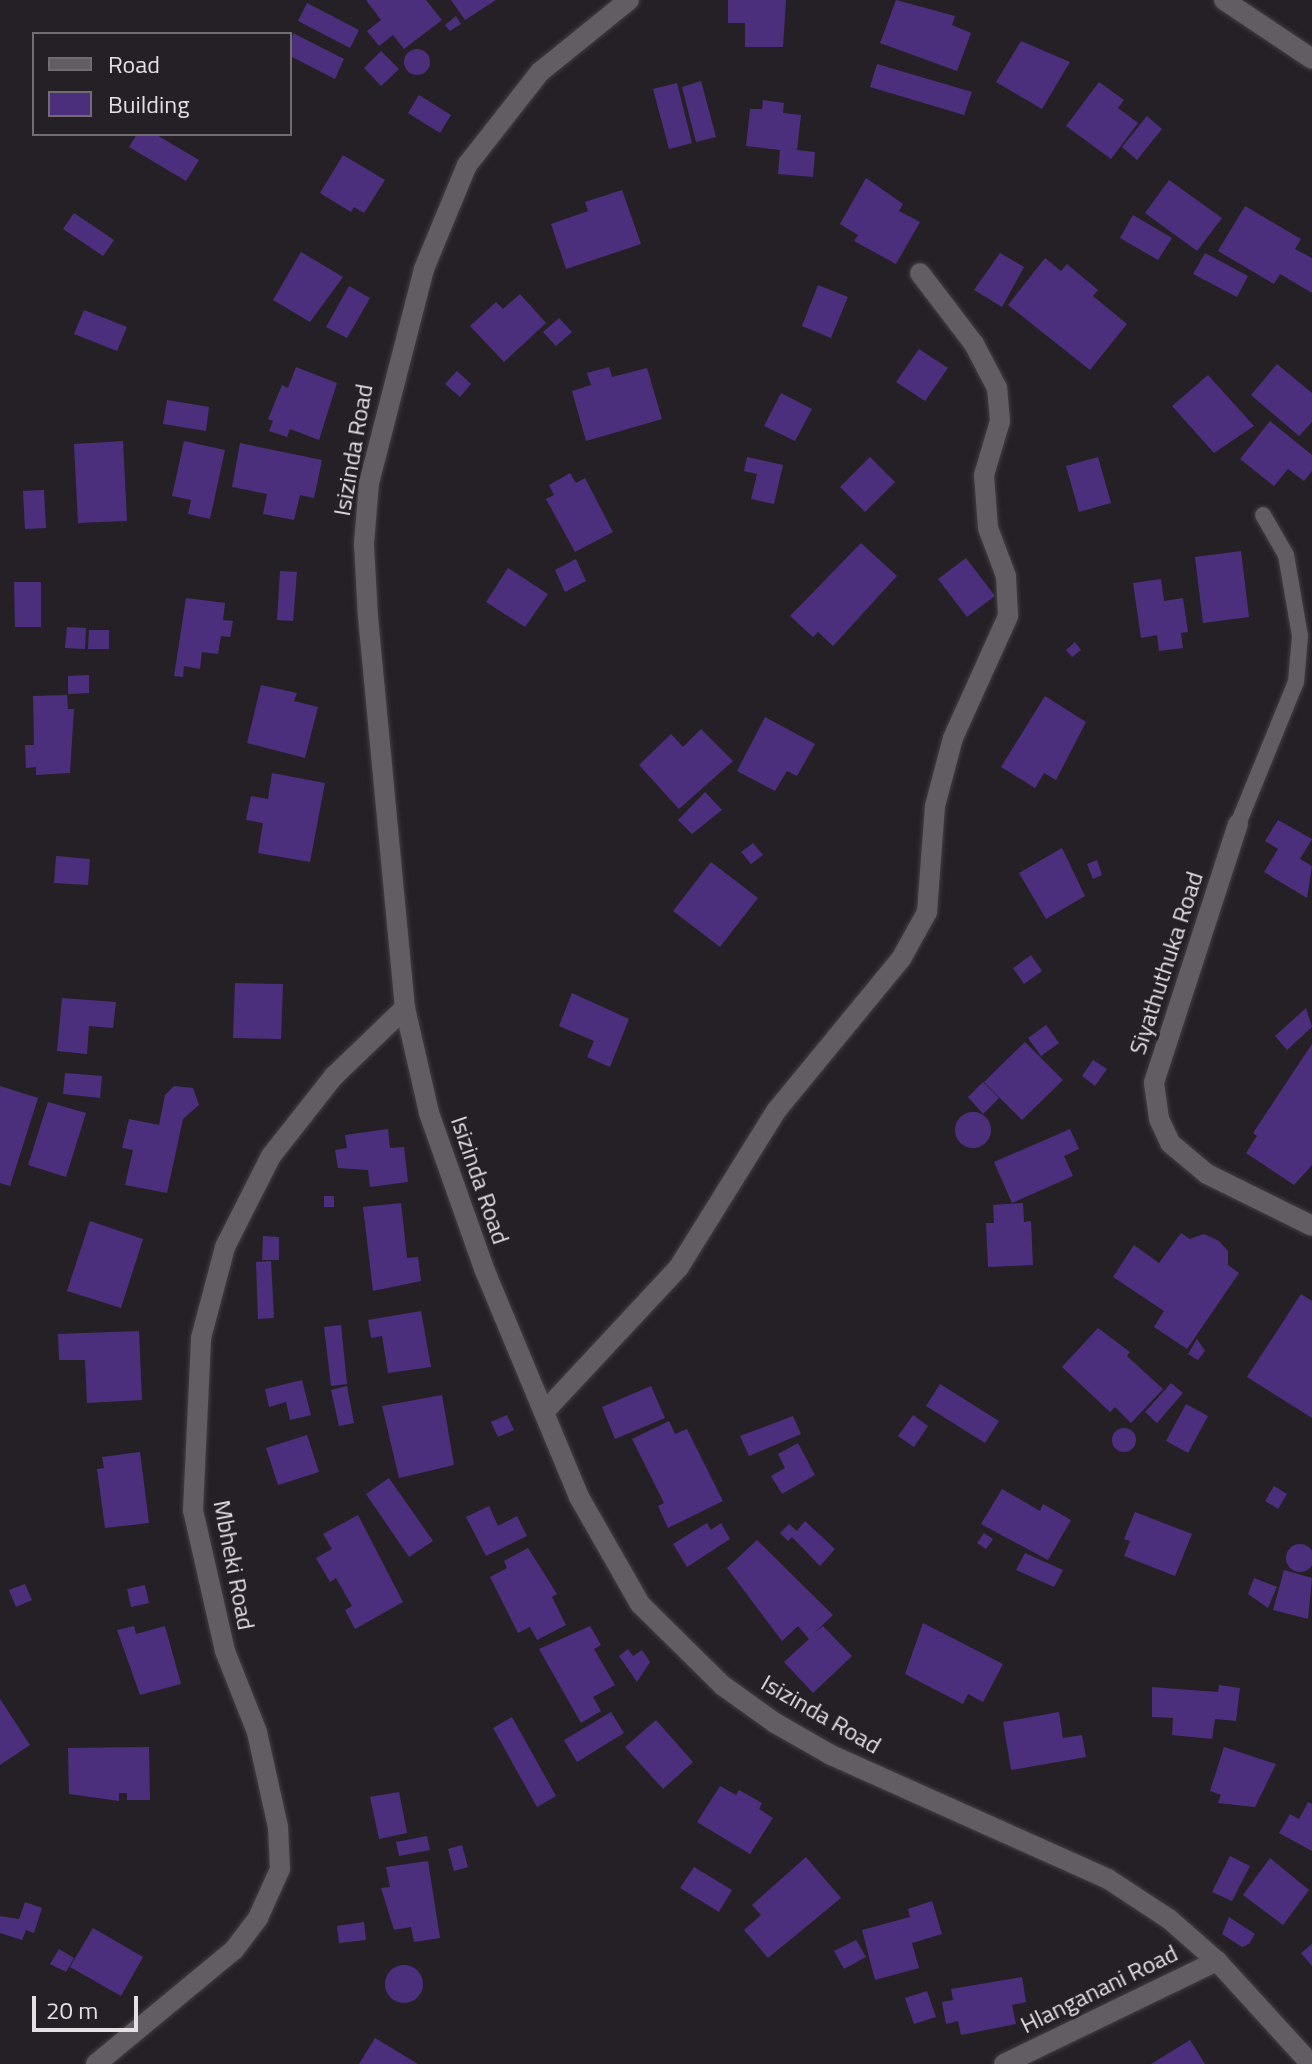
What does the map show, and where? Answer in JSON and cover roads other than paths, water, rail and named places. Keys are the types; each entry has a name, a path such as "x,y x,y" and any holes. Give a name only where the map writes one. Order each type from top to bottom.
{"street":[{"name":"Isizinda Road","path":"629,0 540,72 467,165 424,269 369,483 364,544 368,617 405,1008 429,1113 485,1271 579,1497 640,1604 722,1685 831,1755 1108,1879 1169,1919 1217,1961 1311,2064"},
{"path":"1224,0 1312,59"},
{"path":"544,1412 679,1267 776,1111 901,959 927,912 935,806 953,738 1008,616 1006,576 988,528 984,475 1000,421 997,388 974,344 920,273"},
{"name":"Siyathuthuka Road","path":"1238,824 1154,1083 1159,1119 1182,1156 1207,1174 1312,1226"},
{"name":"Mbheki Road","path":"96,2064 234,1950 258,1918 280,1869 278,1827 257,1732 225,1651 193,1510 201,1338 225,1247 271,1156 334,1076 405,1008"},
{"name":"Hlanganani Road","path":"1004,2064 1217,1961"}],"lane":[{"path":"1238,824 1296,682 1300,636 1286,555 1263,515"}]}
